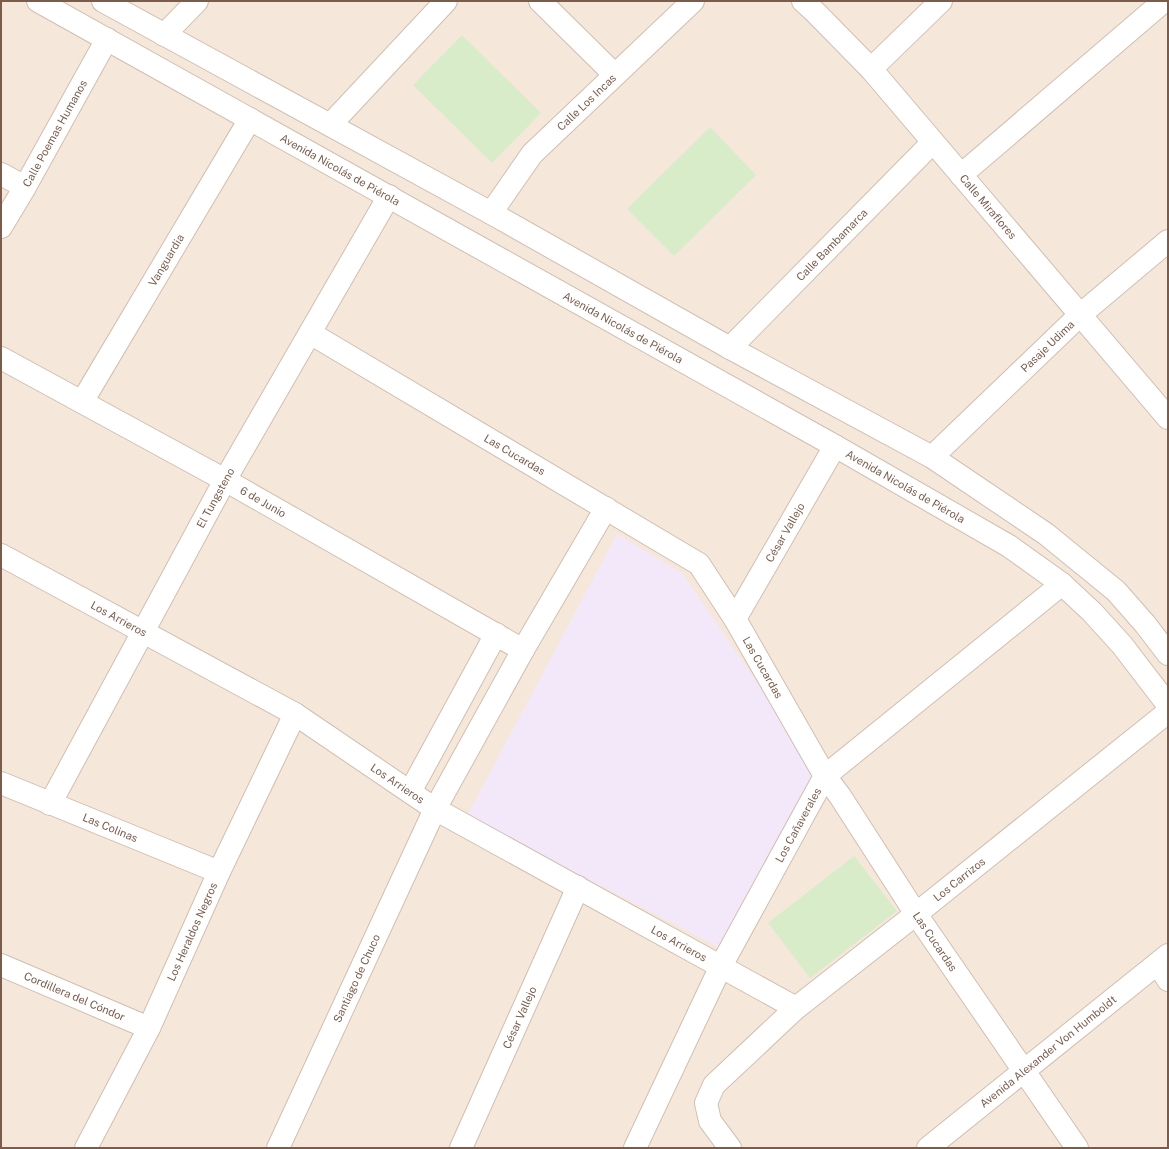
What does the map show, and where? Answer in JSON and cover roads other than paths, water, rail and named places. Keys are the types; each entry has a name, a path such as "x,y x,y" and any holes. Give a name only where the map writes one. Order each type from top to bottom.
{"street":[{"name":"Avenida Nicolás de Piérola","path":"38,1 835,446 1009,546 1062,584 1092,612 1122,645 1168,704"},
{"path":"103,1 491,213 730,348 932,457 1046,534 1116,591 1145,624 1168,654"},
{"path":"164,35 197,1"},
{"path":"330,125 446,1"},
{"path":"540,1 615,75"},
{"name":"Calle Los Incas","path":"491,213 532,154 693,1"},
{"name":"Calle Miraflores","path":"803,1 871,69 1168,418"},
{"path":"871,69 941,1"},
{"path":"961,176 1164,1"},
{"name":"Calle Poemas Humanos","path":"1,227 25,187 107,39"},
{"name":"Vanguardia","path":"82,402 250,119"},
{"name":"Calle Bambamarca","path":"730,348 934,142"},
{"path":"1,174 25,187"},
{"name":"El Tungsteno","path":"50,804 225,480 389,196"},
{"name":"Pasaje Udima","path":"932,457 1080,315 1168,241"},
{"name":"Las Cucardas","path":"310,333 699,564 735,619 825,776 840,796 916,914 1025,1070 1077,1148"},
{"name":"6 de Junio","path":"1,358 225,480 523,650"},
{"name":"César Vallejo","path":"735,619 835,446"},
{"name":"Santiago de Chuco","path":"278,1148 435,809 523,650 606,508"},
{"name":"Los Arrieros","path":"1,555 295,714 435,809 796,1008"},
{"name":"Los Cañaverales","path":"635,1148 721,966 825,776 1062,584"},
{"path":"410,792 496,634"},
{"name":"Los Carrizos","path":"730,1148 710,1121 706,1103 714,1085 796,1008 1168,712"},
{"name":"Los Heraldos Negros","path":"86,1148 149,1028 219,872 295,714"},
{"name":"Las Colinas","path":"1,783 219,872"},
{"name":"César Vallejo","path":"461,1148 578,887"},
{"name":"Cordillera del Cóndor","path":"1,965 149,1028"},
{"name":"Avenida Alexander Von Humboldt","path":"928,1148 1025,1070 1164,966"}]}
